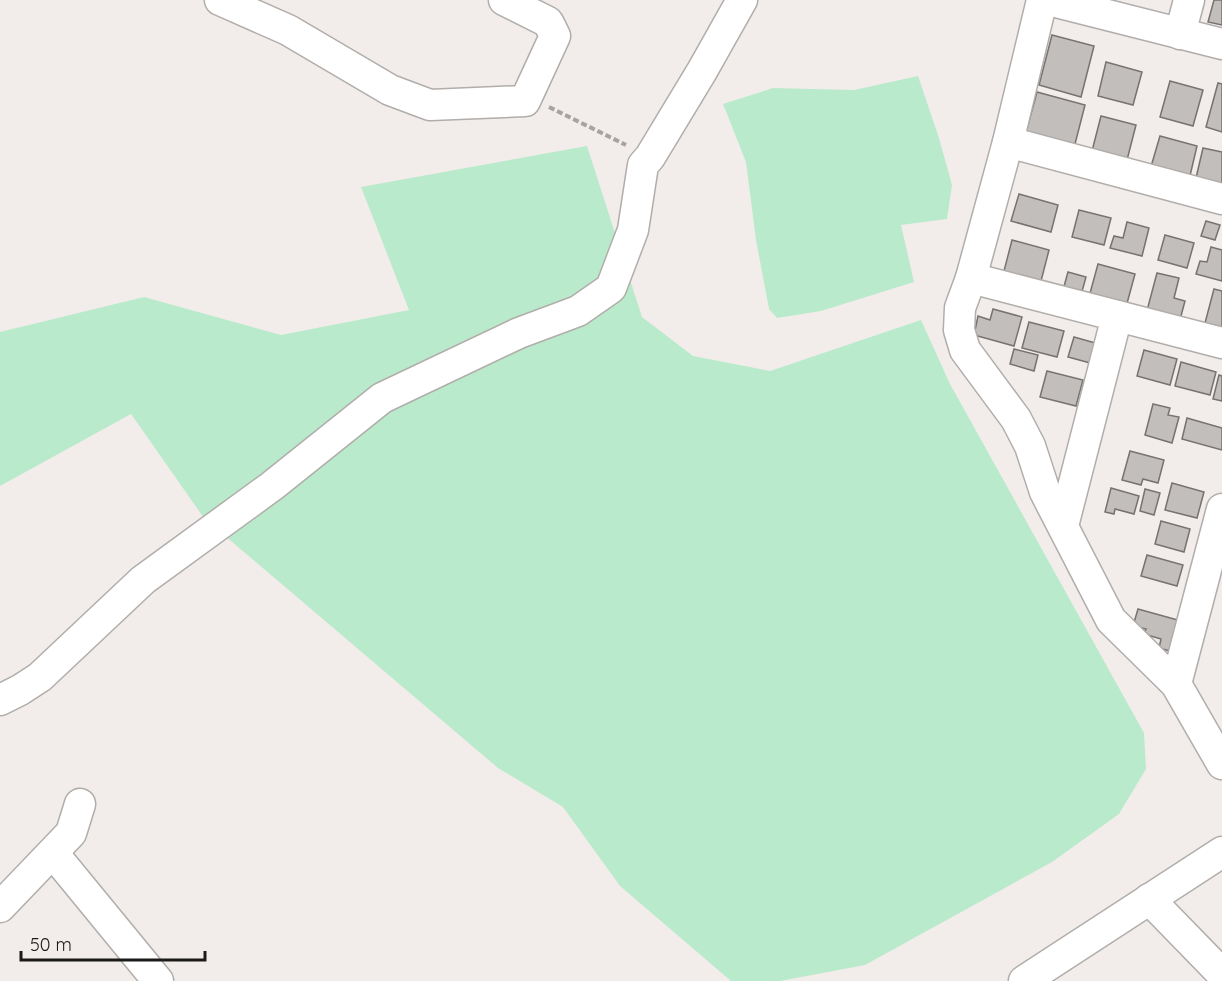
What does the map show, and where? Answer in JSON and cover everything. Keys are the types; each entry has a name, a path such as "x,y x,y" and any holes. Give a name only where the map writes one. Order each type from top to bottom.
{"street":[{"path":"220,0 288,30 390,90 430,105 525,101 555,36 548,22 504,0"},
{"path":"0,700 40,677 143,580 272,486 382,398 519,333 578,311 611,288 633,230 643,165 702,71 742,0"},
{"path":"1042,0 1008,142 971,278 960,308 958,330 964,350 1016,419 1030,446 1045,492 1111,620 1176,684 1222,764"},
{"path":"1048,0 1222,44"},
{"path":"1180,33 1189,0"},
{"path":"1008,142 1222,199"},
{"path":"971,278 1222,343"},
{"path":"1063,526 1117,316"},
{"path":"1176,684 1222,509"},
{"path":"0,907 71,833 80,804"},
{"path":"1027,980 1222,852"},
{"path":"53,853 158,981"},
{"path":"1149,899 1222,974"}],"path":[{"path":"563,114 627,145"}],"green space":[{"path":"918,76 952,185 947,219 901,225 914,282 821,311 777,318 769,309 756,240 746,162 723,104 773,88 854,90"},
{"path":"587,146 642,317 693,356 770,371 921,320 950,384 1144,733 1146,769 1119,814 1052,862 865,965 780,981 731,981 620,886 563,807 498,768 204,518 131,414 0,486 0,332 144,297 281,335 409,310 361,187"}],"building":[{"path":"1214,0 1222,0 1222,25 1208,22"},
{"path":"1052,35 1094,46 1081,97 1039,85"},
{"path":"1106,62 1142,72 1133,105 1098,96"},
{"path":"1170,81 1203,90 1193,126 1160,117"},
{"path":"1218,83 1222,84 1222,132 1206,127"},
{"path":"1037,92 1085,105 1075,144 1026,132"},
{"path":"1101,116 1136,125 1127,160 1092,151"},
{"path":"1160,136 1197,146 1189,180 1150,170"},
{"path":"1203,148 1222,152 1222,185 1196,178"},
{"path":"1019,194 1058,205 1051,232 1011,221"},
{"path":"1079,210 1111,218 1104,245 1072,237"},
{"path":"1206,221 1220,225 1215,240 1201,236"},
{"path":"1127,222 1149,228 1142,256 1110,248 1114,236 1123,238"},
{"path":"1165,235 1194,243 1187,268 1158,260"},
{"path":"1012,240 1049,250 1041,281 1004,271"},
{"path":"1211,247 1222,250 1222,281 1196,274 1200,261 1207,262"},
{"path":"1098,264 1135,274 1126,307 1089,297"},
{"path":"1068,272 1086,277 1081,295 1063,290"},
{"path":"1157,273 1179,278 1174,298 1185,301 1178,327 1145,318"},
{"path":"1214,289 1222,291 1222,335 1217,333 1218,326 1205,323"},
{"path":"993,309 1022,317 1014,346 974,335 978,316 990,320"},
{"path":"1029,322 1064,331 1057,357 1022,348"},
{"path":"1074,337 1099,344 1094,364 1068,357"},
{"path":"1014,349 1038,355 1034,371 1010,364"},
{"path":"1144,350 1177,359 1170,385 1137,376"},
{"path":"1181,362 1216,372 1210,395 1175,386"},
{"path":"1047,371 1083,380 1076,406 1040,397"},
{"path":"1219,375 1222,376 1222,401 1213,399"},
{"path":"1153,404 1170,408 1168,415 1179,417 1172,443 1145,435"},
{"path":"1187,418 1222,428 1222,450 1182,439"},
{"path":"1130,451 1164,460 1158,483 1143,479 1141,485 1122,480"},
{"path":"1172,483 1204,492 1197,518 1165,510"},
{"path":"1111,488 1139,496 1134,514 1115,509 1114,514 1105,512"},
{"path":"1145,489 1160,493 1154,515 1140,511"},
{"path":"1161,521 1190,529 1184,552 1155,544"},
{"path":"1147,555 1183,565 1177,586 1141,576"},
{"path":"1138,609 1185,622 1177,653 1159,648 1161,639 1144,634 1146,629 1133,626"}]}
